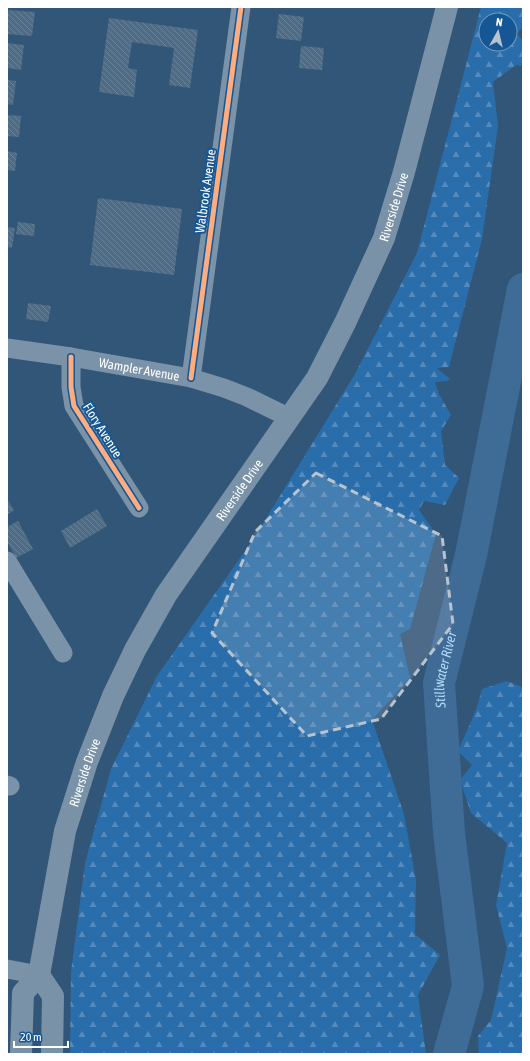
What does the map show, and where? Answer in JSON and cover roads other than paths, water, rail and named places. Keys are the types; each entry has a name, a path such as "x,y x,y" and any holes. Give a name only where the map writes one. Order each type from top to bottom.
{"main road":[{"name":"Riverside Drive","path":"39,975 65,832 87,762 112,696 135,650 166,595 290,418 321,371 345,324 384,238 404,172 447,7"},
{"path":"21,1054 23,993 39,975 53,996 52,1054"}],"street":[{"name":"Walbrook Avenue","path":"191,378 241,7"},
{"name":"Wampler Avenue","path":"7,348 71,357 191,378 247,397 290,418"},
{"name":"Flory Avenue","path":"71,357 71,387 74,406 139,508"},
{"path":"7,561 62,653"},
{"path":"7,969 39,975"}],"waterway":[{"name":"Stillwater River","path":"449,1054 468,986 449,833 439,683 471,555 523,289"}]}
